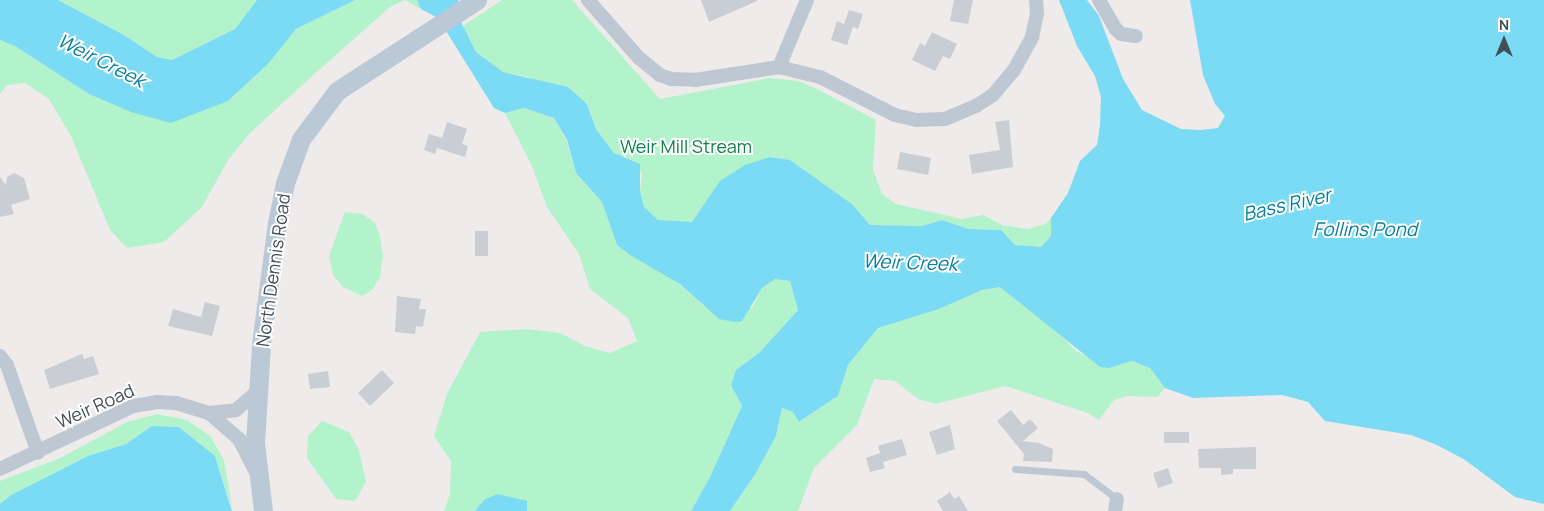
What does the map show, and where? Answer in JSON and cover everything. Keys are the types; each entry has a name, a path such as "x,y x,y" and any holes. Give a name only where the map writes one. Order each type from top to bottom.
{"main road":[{"name":"North Dennis Road","path":"263,511 257,473 258,392 277,223 285,183 301,139 338,91 472,3"}],"street":[{"path":"588,0 639,58 660,75 671,79 695,80 779,67 820,77 905,119 945,119 976,106 1004,84 1032,37 1037,14 1036,0"},
{"path":"779,67 807,0"},
{"path":"1100,0 1116,29 1121,34 1136,36"},
{"path":"0,356 12,380 38,453"},
{"name":"Weir Road","path":"209,414 236,410 258,392"},
{"name":"Weir Road","path":"0,469 38,453 120,412 146,403 176,403 209,414 239,439 257,473"}],"lane":[{"path":"1015,469 1084,474 1116,505"}],"green space":[{"path":"58,0 257,0 235,29 172,60 157,57 124,35"},
{"path":"355,0 405,0 390,7 251,132 228,160 202,207 164,242 127,248 110,230 71,136 49,99 25,83 7,85 0,94 0,40 15,46 89,94 228,101 268,64 296,29"},
{"path":"405,0 417,0 421,9"},
{"name":"Weir Mill Stream","path":"502,0 572,0 660,99 770,78 798,81 815,88 876,120 873,170 882,194 896,204 962,219 983,215 1002,225 1028,229 1045,224 1051,218 1051,236 1041,247 1023,247 1015,245 1000,230 969,229 942,220 922,226 870,225 852,204 790,160 770,157 692,223 658,220 644,208 640,191 642,174 634,161 614,153 596,129 587,103 528,77 503,72 476,52 463,26"},
{"path":"524,108 554,118 566,140 576,173 602,202 617,245 680,284 705,307 752,308 762,288 775,279 790,281 798,310 760,352 736,370 731,385 742,406 710,477 691,511 527,511 526,501 484,500 475,511 444,511 450,494 451,461 434,436 447,394 480,332 527,329 560,333 585,346 610,353 637,341 628,318 590,289 579,254 547,207 532,166 505,113"},
{"path":"345,212 363,214 375,223 380,236 383,256 380,277 373,289 362,296 343,287 333,275 329,256"},
{"path":"1000,287 1058,332 1076,351 1109,368 1132,361 1150,368 1165,388 1157,397 1127,396 1114,400 1099,420 1088,413 1005,386 936,404 918,399 895,381 874,379 857,425 814,468 798,511 730,511 756,473 776,436 782,408 793,412 800,422 838,396 848,365 878,328 939,309 982,290"},
{"path":"157,414 187,420 210,436 224,460 233,511 215,456 179,427 152,426 126,444 88,456 11,495 0,504 0,481 60,458 127,422"},
{"path":"322,421 349,432 359,450 366,482 355,501 336,499 307,458 308,436"}],"water":[{"name":"Weir Creek","path":"0,0 58,0 124,35 157,57 172,60 235,29 257,0 355,0 296,29 268,64 228,101 171,123 131,112 89,94 15,46 0,40"},
{"name":"Follins Pond","path":"417,0 458,0 460,20 476,52 503,72 568,87 587,104 596,129 614,153 640,164 640,191 644,207 658,220 692,222 720,181 745,165 770,157 790,160 852,204 870,225 922,226 942,220 969,229 1001,230 1015,245 1041,247 1051,236 1051,218 1068,193 1080,161 1097,145 1100,125 1101,97 1095,76 1077,46 1059,0 1087,0 1099,16 1123,79 1142,110 1181,129 1201,130 1218,128 1225,116 1215,104 1203,75 1190,0 1544,0 1544,504 1515,497 1465,460 1437,445 1411,435 1325,421 1308,402 1282,395 1193,398 1165,388 1150,368 1132,361 1109,368 1100,367 1000,287 982,290 939,309 878,328 848,365 838,396 799,422 793,412 782,408 776,436 756,473 730,511 691,511 710,477 742,406 731,385 736,370 760,352 798,310 790,281 775,279 762,288 742,321 734,322 719,319 680,284 630,255 617,245 602,202 576,173 567,140 554,118 524,108 505,113 494,108 438,18 421,9"},
{"path":"152,426 179,427 215,456 232,511 0,511 0,504 11,495 88,456 126,444"},
{"path":"497,494 527,501 527,511 475,511 484,500"}],"building":[{"path":"701,0 757,0 757,1 709,22"},
{"path":"954,0 973,0 968,24 950,21"},
{"path":"849,10 863,14 858,29 853,27 847,45 831,40 837,21 844,24"},
{"path":"932,32 957,44 950,59 943,56 935,71 912,60 920,43 925,46"},
{"path":"1009,120 1013,167 972,174 969,155 1000,150 995,122"},
{"path":"447,122 467,129 462,144 468,146 465,157 437,148 435,154 424,150 429,134 442,138"},
{"path":"900,152 931,158 928,175 897,169"},
{"path":"14,173 24,178 30,199 11,205 14,214 0,217 0,177 6,185 7,177"},
{"path":"475,231 488,231 488,256 475,256"},
{"path":"397,296 421,299 419,309 426,309 423,327 416,326 415,334 395,332"},
{"path":"205,302 220,306 212,336 168,326 173,309 201,317"},
{"path":"82,354 84,359 93,356 99,374 50,389 44,370"},
{"path":"382,370 394,383 370,406 358,393"},
{"path":"328,371 330,387 310,389 308,374"},
{"path":"1011,410 1023,425 1030,419 1038,428 1023,441 1039,443 1053,449 1052,462 1023,461 1024,454 997,421"},
{"path":"950,425 955,449 937,455 929,432"},
{"path":"1164,432 1189,432 1189,443 1164,443"},
{"path":"902,439 907,455 883,462 885,468 870,472 866,458 880,453 878,446"},
{"path":"1256,447 1256,469 1233,469 1233,474 1221,475 1221,468 1199,468 1198,449"},
{"path":"1168,468 1173,483 1158,488 1153,473"},
{"path":"950,492 954,499 959,496 968,511 943,511 937,501"}],"water label":[{"name":"Bass River","path":"1287,205"}]}
